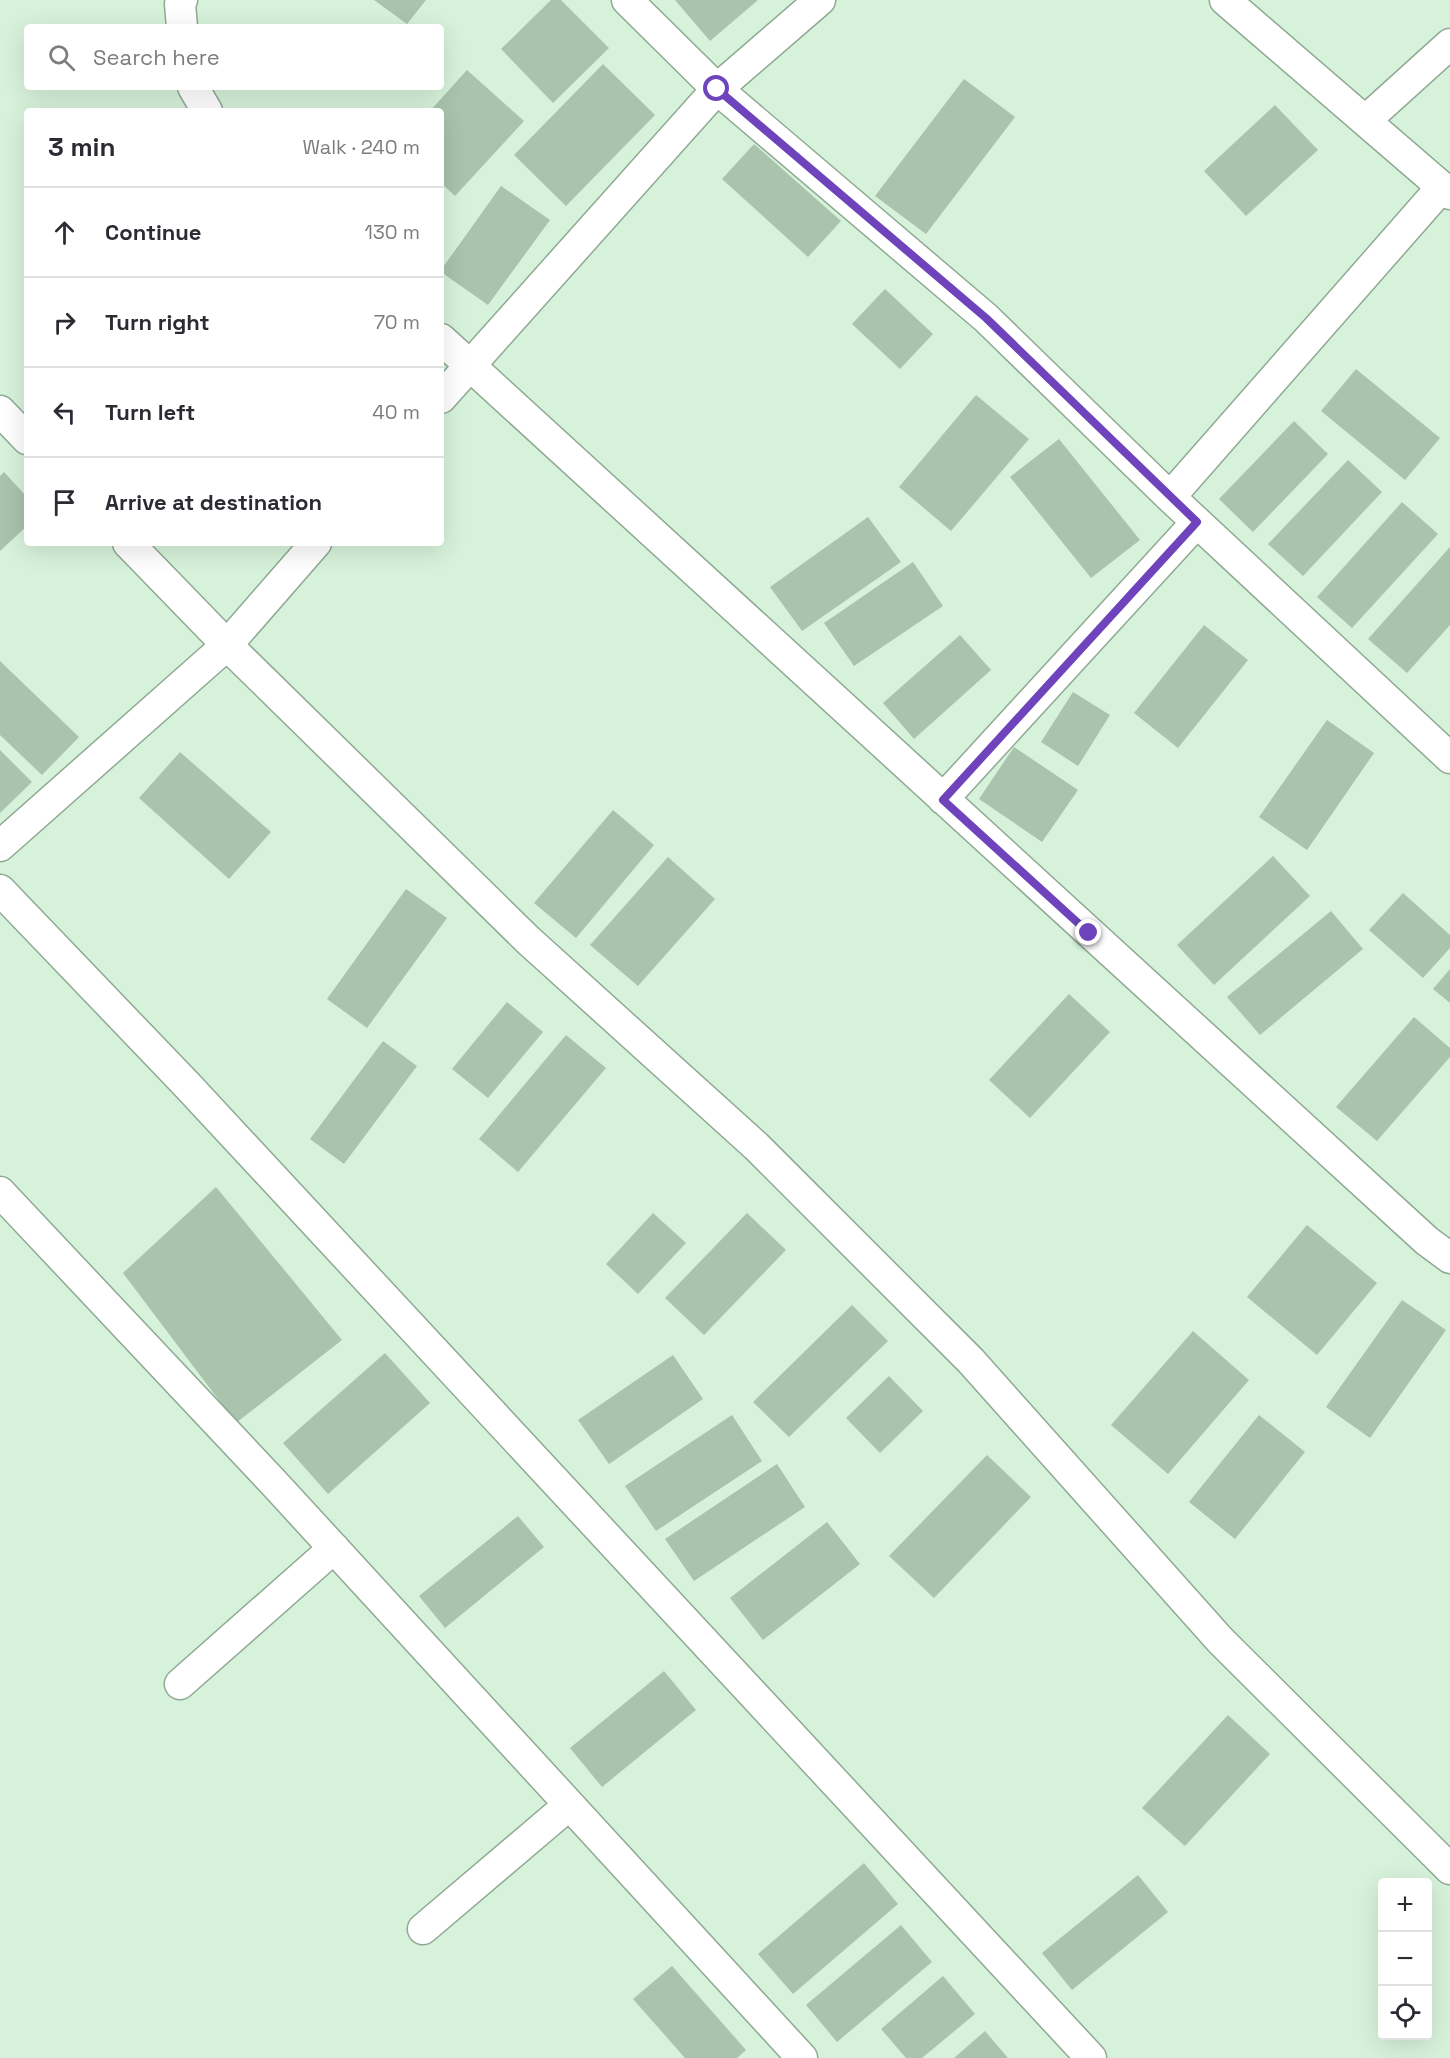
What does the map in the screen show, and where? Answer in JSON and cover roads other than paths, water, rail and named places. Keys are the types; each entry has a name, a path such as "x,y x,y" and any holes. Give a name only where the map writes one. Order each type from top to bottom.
{"street":[{"path":"182,0 180,4 182,24"},
{"path":"627,0 717,89 986,318 1170,497 1450,758"},
{"path":"444,395 717,89 820,0"},
{"path":"1170,497 1446,190 1225,0"},
{"path":"1366,120 1450,44"},
{"path":"195,90 205,108"},
{"path":"444,342 1427,1241 1450,1258"},
{"path":"0,411 24,436"},
{"path":"943,800 1197,522"},
{"path":"131,546 227,645 528,940 773,1162 971,1361 1220,1640 1450,1869"},
{"path":"0,846 227,645 313,546"},
{"path":"0,890 188,1086 1091,2058"},
{"path":"0,1192 334,1548 569,1805 788,2053"},
{"path":"180,1684 334,1548"},
{"path":"423,1929 569,1805"}]}
